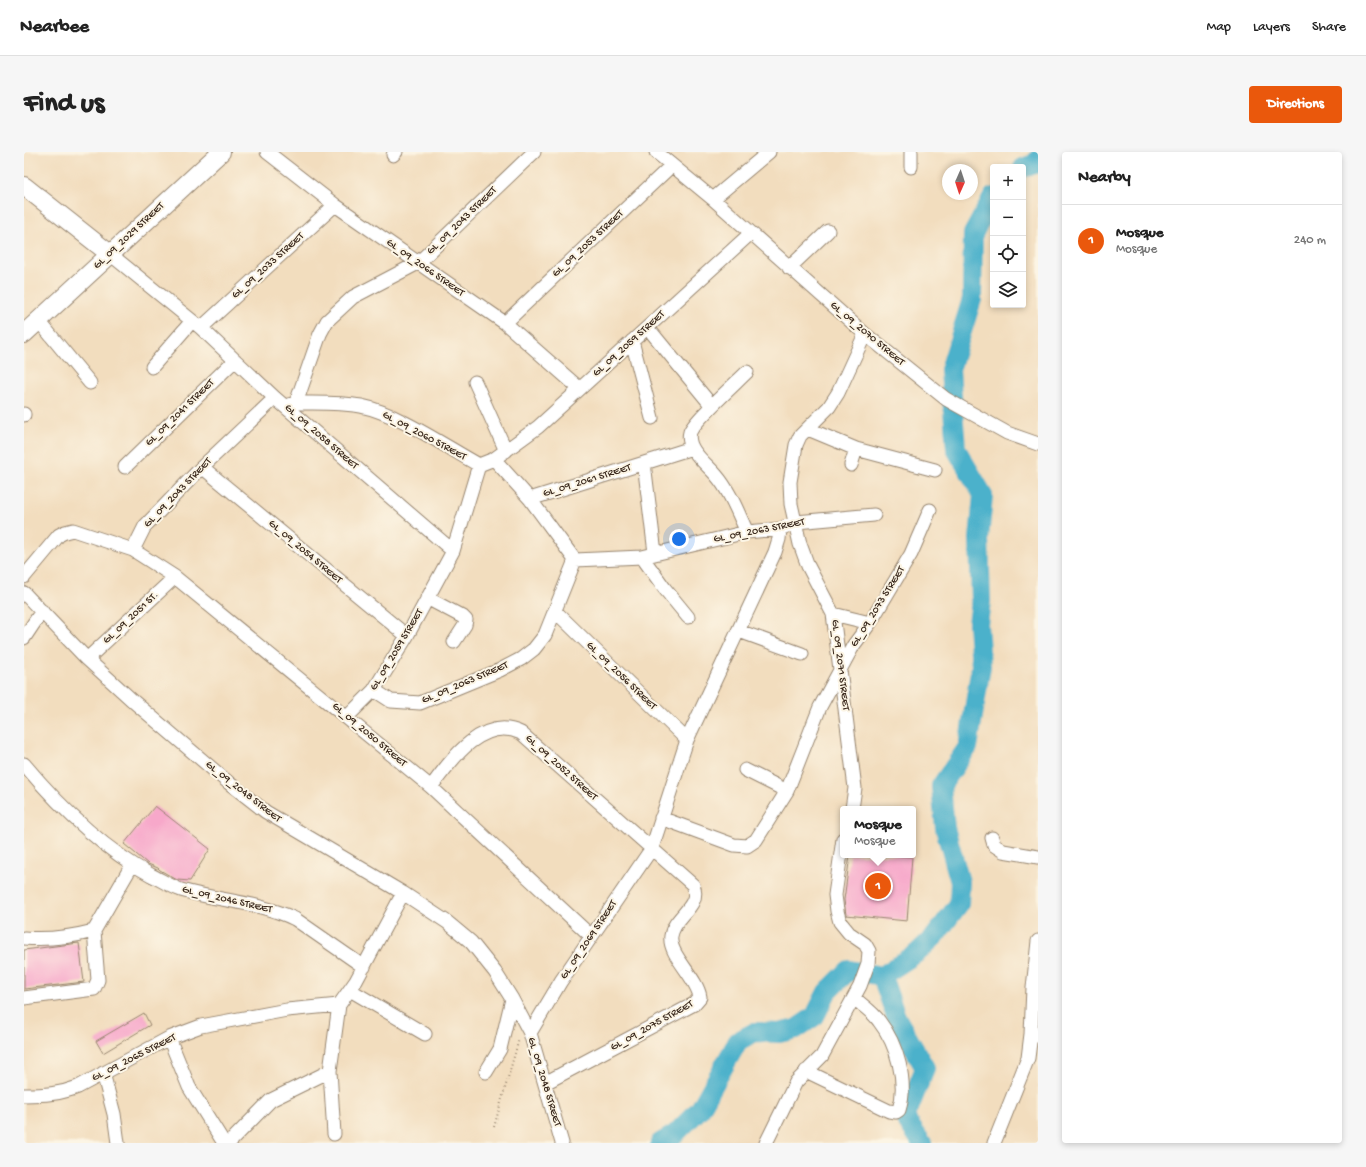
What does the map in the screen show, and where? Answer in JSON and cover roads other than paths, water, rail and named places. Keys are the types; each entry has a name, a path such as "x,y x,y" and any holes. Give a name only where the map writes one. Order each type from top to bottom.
{"main road":[{"name":"GL_09_2029 STREET","path":"24,334 220,152"},
{"path":"24,186 110,254"}],"street":[{"name":"GL_09_2066 STREET","path":"267,152 335,205 505,323 580,388"},
{"name":"GL_09_2043 STREET","path":"291,404 320,334 327,321 353,297 418,263 534,152"},
{"name":"GL_09_2070 STREET","path":"656,152 671,166 713,199 865,334 946,399 1007,433 1038,444"},
{"path":"713,199 769,152"},
{"path":"911,152 911,167"},
{"name":"GL_09_2053 STREET","path":"505,323 671,166"},
{"name":"GL_09_2033 STREET","path":"196,324 335,205"},
{"path":"789,268 828,231"},
{"name":"GL_09_2059 STREET","path":"347,717 374,690 407,636 453,551 479,465 494,459 538,427 648,328 750,233"},
{"name":"GL_09_2058 STREET","path":"110,254 196,324 275,398 291,404 453,551"},
{"path":"38,320 90,383"},
{"path":"152,367 196,324"},
{"path":"648,328 712,406"},
{"name":"GL_09_2071 STREET","path":"852,806 855,788 833,614 808,566 800,544 791,504 790,482 796,445 800,436 829,407 838,393 865,334"},
{"path":"632,341 652,418"},
{"name":"GL_09_2041 STREET","path":"125,467 235,360"},
{"path":"747,372 712,406 690,432 692,448 717,476 731,498 747,532"},
{"path":"475,382 506,451"},
{"name":"GL_09_2043 STREET","path":"133,550 145,526 202,467 275,398"},
{"name":"GL_09_2060 STREET","path":"291,404 334,403 361,406 390,416 479,465"},
{"path":"808,428 856,449 935,470"},
{"name":"GL_09_2061 STREET","path":"530,499 692,448"},
{"path":"852,465 856,449"},
{"path":"494,459 530,499 575,560"},
{"name":"GL_09_2061 STREET","path":"644,464 655,553"},
{"name":"GL_09_2054 STREET","path":"202,467 407,636"},
{"name":"GL_09_2073 STREET","path":"661,818 734,845 747,846 756,840 787,790 820,707 853,646 870,623 911,554 930,510"},
{"name":"GL_09_2063 STREET","path":"374,690 391,701 420,703 500,670 534,649 545,635 575,560 642,556 747,532 780,529 796,522 874,515"},
{"name":"GL_09_2069 STREET","path":"527,1028 652,848 687,740 716,674 739,631 775,552 780,539 780,529"},
{"path":"24,577 52,543 65,532 73,530 133,550"},
{"name":"GL_09_2050 STREET","path":"133,550 175,577 431,787 591,936"},
{"path":"642,556 665,589 688,617"},
{"name":"GL_09_2051 ST.","path":"87,659 175,577"},
{"name":"GL_09_2048 STREET","path":"24,593 87,659 229,784 266,812 403,893 447,922 471,942 495,972 512,999 527,1028 562,1142"},
{"name":"GL_09_2059 STREET","path":"427,598 466,620 465,625 454,642"},
{"path":"24,638 42,611"},
{"name":"GL_09_2056 STREET","path":"555,611 687,740"},
{"path":"833,614 870,623"},
{"path":"739,631 802,654"},
{"name":"GL_09_2052 STREET","path":"431,787 459,751 480,736 498,728 511,728 521,732 652,848"},
{"name":"GL_09_2046 STREET","path":"24,764 43,787 85,828 132,865 182,890 261,906 284,913 295,918 364,967"},
{"path":"745,770 787,790"},
{"path":"992,838 994,845 1003,851 1038,857"},
{"name":"GL_09_2075 STREET","path":"545,1083 694,1004 700,997 699,989 672,947 671,937 674,925 695,901 697,893 693,885 652,848"},
{"path":"766,1143 796,1082 822,1056 860,986 868,964 869,951 865,944 849,934 840,922 837,911 835,895 840,858"},
{"path":"24,998 94,989 98,980 94,931 132,865"},
{"path":"334,1134 330,1071 338,1005 350,990 364,967 403,893"},
{"path":"24,938 41,940 75,936 94,931"},
{"path":"994,1143 1028,1058 1035,1035 1032,988 1038,941"},
{"path":"350,990 426,1034"},
{"path":"806,1071 889,1111 896,1112 899,1110 902,1084 898,1059 891,1039 879,1020 854,998"},
{"path":"486,1072 500,1049 512,999"},
{"name":"GL_09_2065 STREET","path":"24,1095 46,1096 65,1092 103,1074 169,1038 201,1026 288,1010 338,1005"},
{"path":"169,1038 189,1087 224,1143"},
{"path":"229,1143 271,1100 330,1071"},
{"path":"103,1074 118,1143"}],"waterway":[{"path":"1026,167 1037,163 1038,159"},
{"path":"660,1143 675,1134 700,1109 738,1041 755,1032 779,1033 796,1029 815,1016 827,992 849,970 882,976 917,953 935,936 959,904 960,882 945,828 941,786 968,747 981,666 978,624 981,601 979,539 983,495 956,449 950,370 972,299 973,234 991,200"},
{"path":"882,976 896,1017 925,1068 905,1118 922,1143"}],"place":[{"name":"Mosque","path":"878,886"}]}
